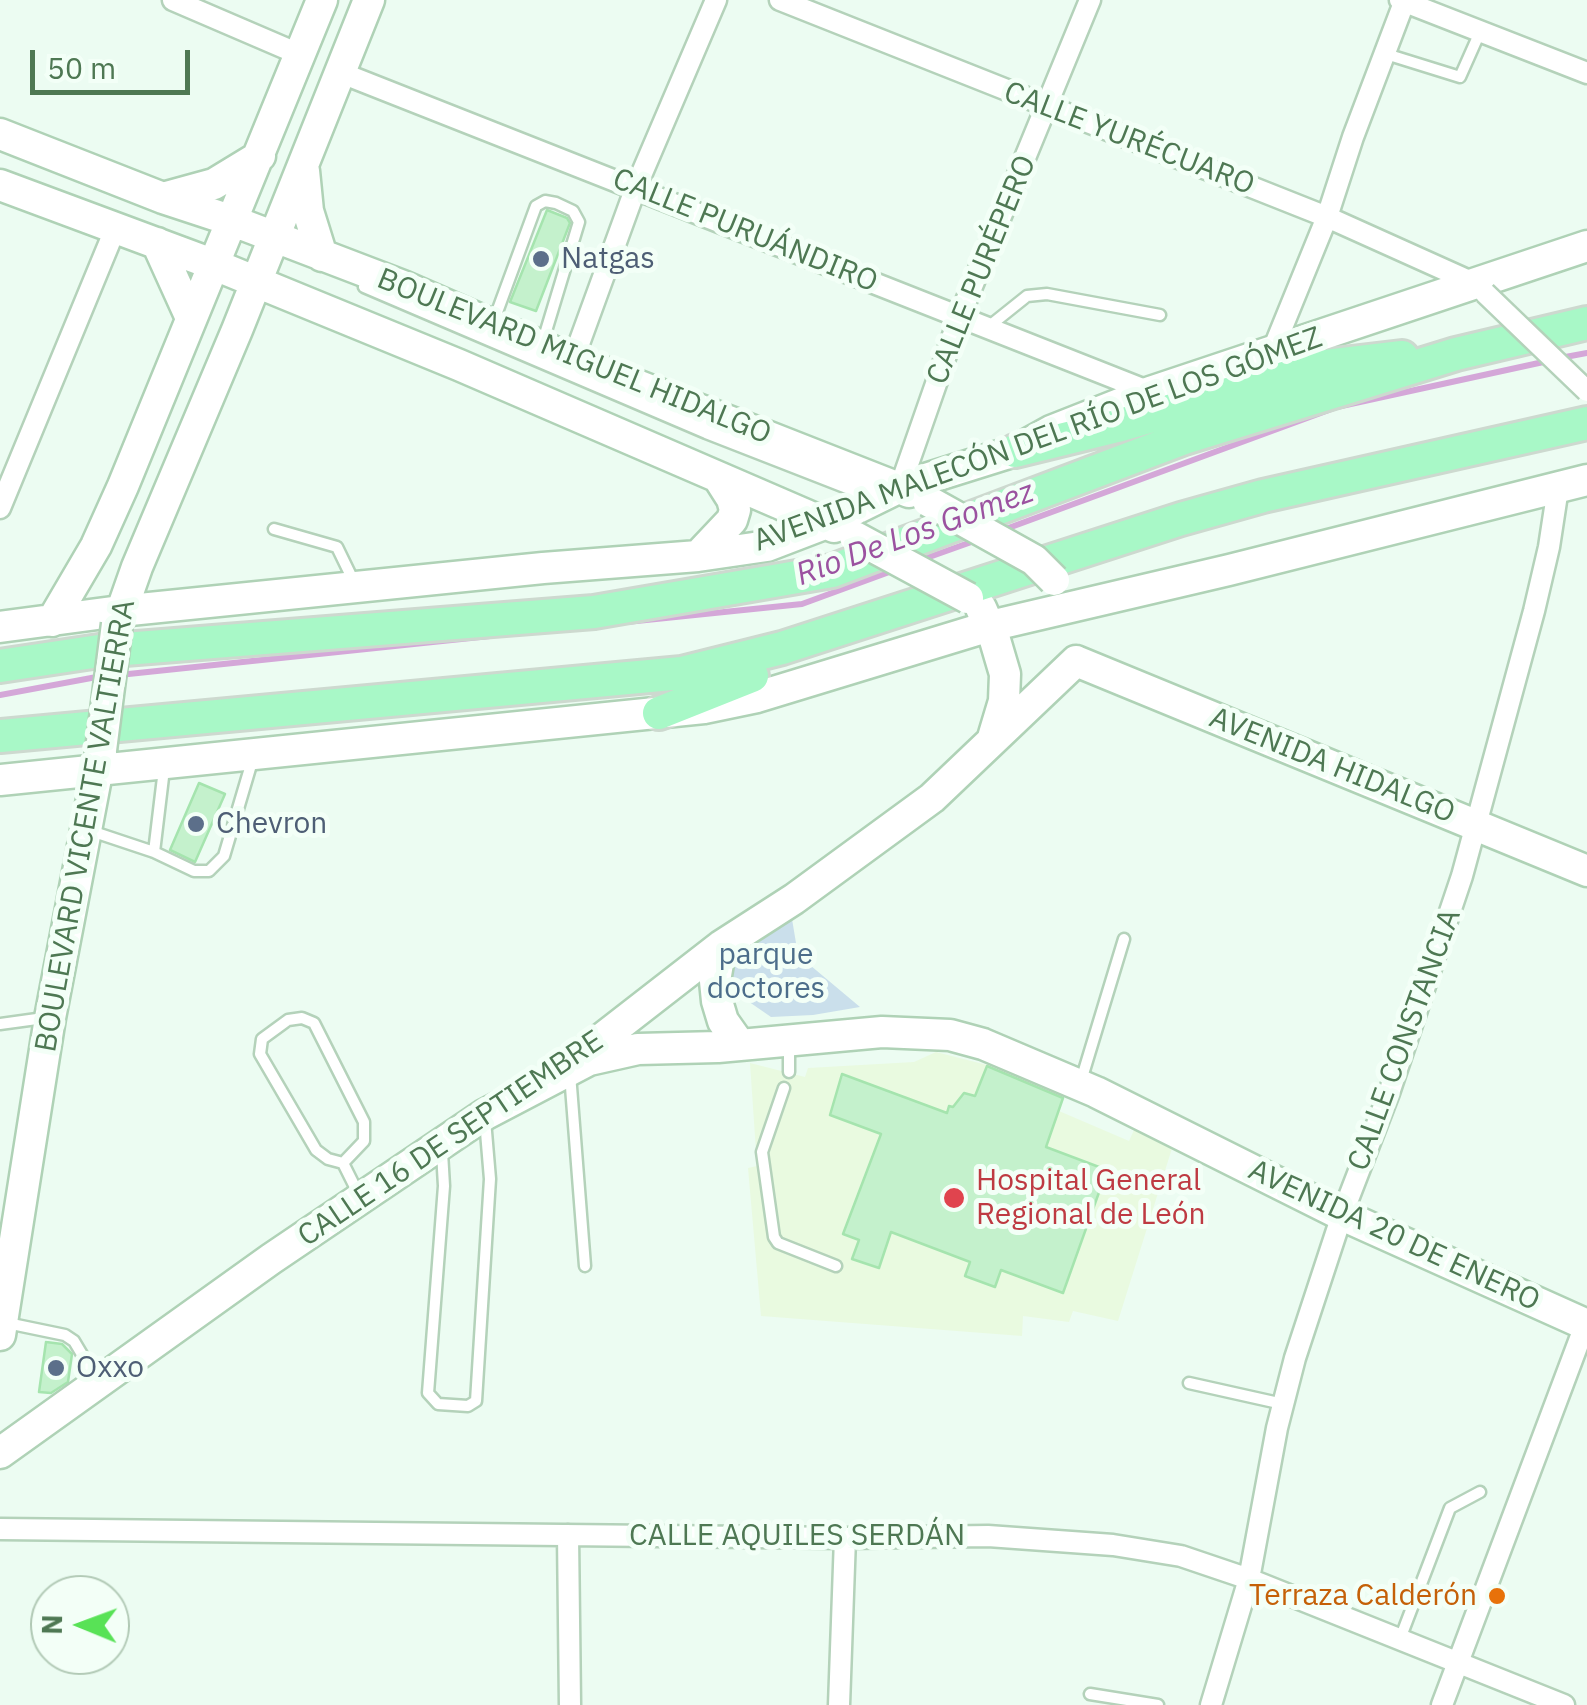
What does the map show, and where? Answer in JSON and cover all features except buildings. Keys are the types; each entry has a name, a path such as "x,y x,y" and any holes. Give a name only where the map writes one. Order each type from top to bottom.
{"main road":[{"name":"AVENIDA MALECÓN DEL RÍO DE LOS GÓMEZ","path":"0,666 99,651 594,612 832,571 1184,438 1456,354 1587,323"},
{"path":"1015,451 1326,366 1367,359 1456,354"},
{"path":"0,736 682,674 958,596 1263,496 1587,423"},
{"path":"658,713 750,676 878,633 958,596"}],"street":[{"path":"172,0 302,54"},
{"name":"BOULEVARD VICENTE VALTIERRA","path":"52,620 96,546 322,0"},
{"name":"BOULEVARD VICENTE VALTIERRA","path":"1,1329 50,1018 99,760 119,617 369,0"},
{"path":"573,360 636,188 716,0"},
{"name":"CALLE YURÉCUARO","path":"780,0 1327,217 1480,288 1587,391"},
{"name":"CALLE PURÉPERO","path":"888,493 1090,0"},
{"path":"1272,352 1327,217 1403,1 1587,73"},
{"name":"CALLE PURUÁNDIRO","path":"339,72 1150,392"},
{"name":"BOULEVARD MIGUEL HIDALGO","path":"0,134 163,198 224,244 258,278 840,526 978,604 990,626 1005,674 1004,702 992,744"},
{"path":"309,146 305,187 308,211 328,265"},
{"path":"163,198 214,184 260,156"},
{"name":"BOULEVARD MIGUEL HIDALGO","path":"0,185 152,234 224,244 272,242 328,265 403,286 888,493 928,502 1034,560 1057,594"},
{"path":"0,508 124,224"},
{"path":"152,234 191,318"},
{"name":"AVENIDA MALECÓN DEL RÍO DE LOS GÓMEZ","path":"0,627 767,546 840,526 888,493 1015,451 1051,431 1150,392 1480,288 1587,246"},
{"path":"698,556 726,530 735,510 718,477"},
{"path":"0,780 99,760 165,763 254,755 658,713 757,697 990,626 1057,594 1573,484"},
{"name":"CALLE CONSTANCIA","path":"1211,1705 1248,1579 1283,1404 1342,1215 1443,938 1505,726 1550,547 1573,484"},
{"path":"96,546 114,567 138,566"},
{"path":"1057,594 1067,644 1076,662"},
{"name":"AVENIDA HIDALGO","path":"1076,662 1587,871"},
{"name":"CALLE 16 DE SEPTIEMBRE","path":"0,1453 441,1142 570,1068 575,1058 721,946 794,899 932,798 1076,662"},
{"path":"721,946 717,1002 723,1021 740,1045"},
{"name":"AVENIDA 20 DE ENERO","path":"570,1068 628,1050 882,1032 950,1034 1080,1085 1342,1215 1586,1323"},
{"path":"1442,1705 1586,1323"},
{"name":"CALLE AQUILES SERDÁN","path":"0,1529 845,1538 988,1536 1113,1545 1182,1556 1248,1579 1564,1705"},
{"path":"568,1535 570,1705"},
{"path":"838,1705 845,1538"}],"lane":[{"path":"1384,53 1460,77 1480,31"},
{"path":"0,146 224,244"},
{"path":"0,172 124,224"},
{"path":"492,326 536,206 545,201 564,206 577,215 579,222 541,346"},
{"path":"258,278 527,381 840,526"},
{"path":"351,281 706,433 888,493"},
{"path":"986,328 1027,296 1047,294 1160,315"},
{"path":"274,529 337,547 356,587"},
{"path":"87,830 154,852 194,871 209,872 224,856 254,755"},
{"path":"154,852 165,763"},
{"path":"1080,1085 1124,938"},
{"path":"0,1024 50,1018"},
{"path":"343,1163 364,1142 364,1122 314,1023 302,1018 288,1020 262,1039 260,1054 316,1150 343,1163 360,1197"},
{"path":"789,1040 789,1072"},
{"path":"570,1068 585,1266"},
{"path":"784,1088 762,1152 774,1237 778,1244 836,1266"},
{"path":"441,1142 444,1186 428,1393 438,1404 468,1406 476,1400 490,1179 484,1114"},
{"path":"1,1329 65,1335 74,1341 99,1383"},
{"path":"1189,1383 1283,1404"},
{"path":"1400,1639 1450,1508 1480,1492"},
{"path":"1090,1694 1158,1705"}],"shaded area":[{"name":"Hospital General Regional de León","path":"936,1052 987,1065 1018,1065 1067,1088 1059,1111 1129,1141 1134,1130 1173,1145 1118,1321 1073,1311 1069,1322 1023,1316 1022,1336 761,1316 748,1168 757,1166 750,1063 805,1077 808,1068 914,1062"}],"green space":[{"name":"parque doctores","path":"791,913 798,955 860,1007 771,1017 729,988 731,955"}],"waterway":[{"name":"Rio De Los Gomez","path":"1560,358 1587,353"},
{"name":"Rio De Los Gomez","path":"1003,530 1337,407 1548,361"},
{"name":"Rio De Los Gomez","path":"918,561 977,540"},
{"name":"Rio De Los Gomez","path":"627,622 802,604 892,571"},
{"name":"Rio De Los Gomez","path":"119,675 490,636"},
{"name":"Rio De Los Gomez","path":"0,695 102,676"}],"place":[{"name":"Natgas","path":"541,259"},
{"name":"Chevron","path":"196,824"},
{"name":"Hospital General Regional de León","path":"954,1198"},
{"name":"Oxxo","path":"56,1368"},
{"name":"Terraza Calderón","path":"1497,1596"}]}
